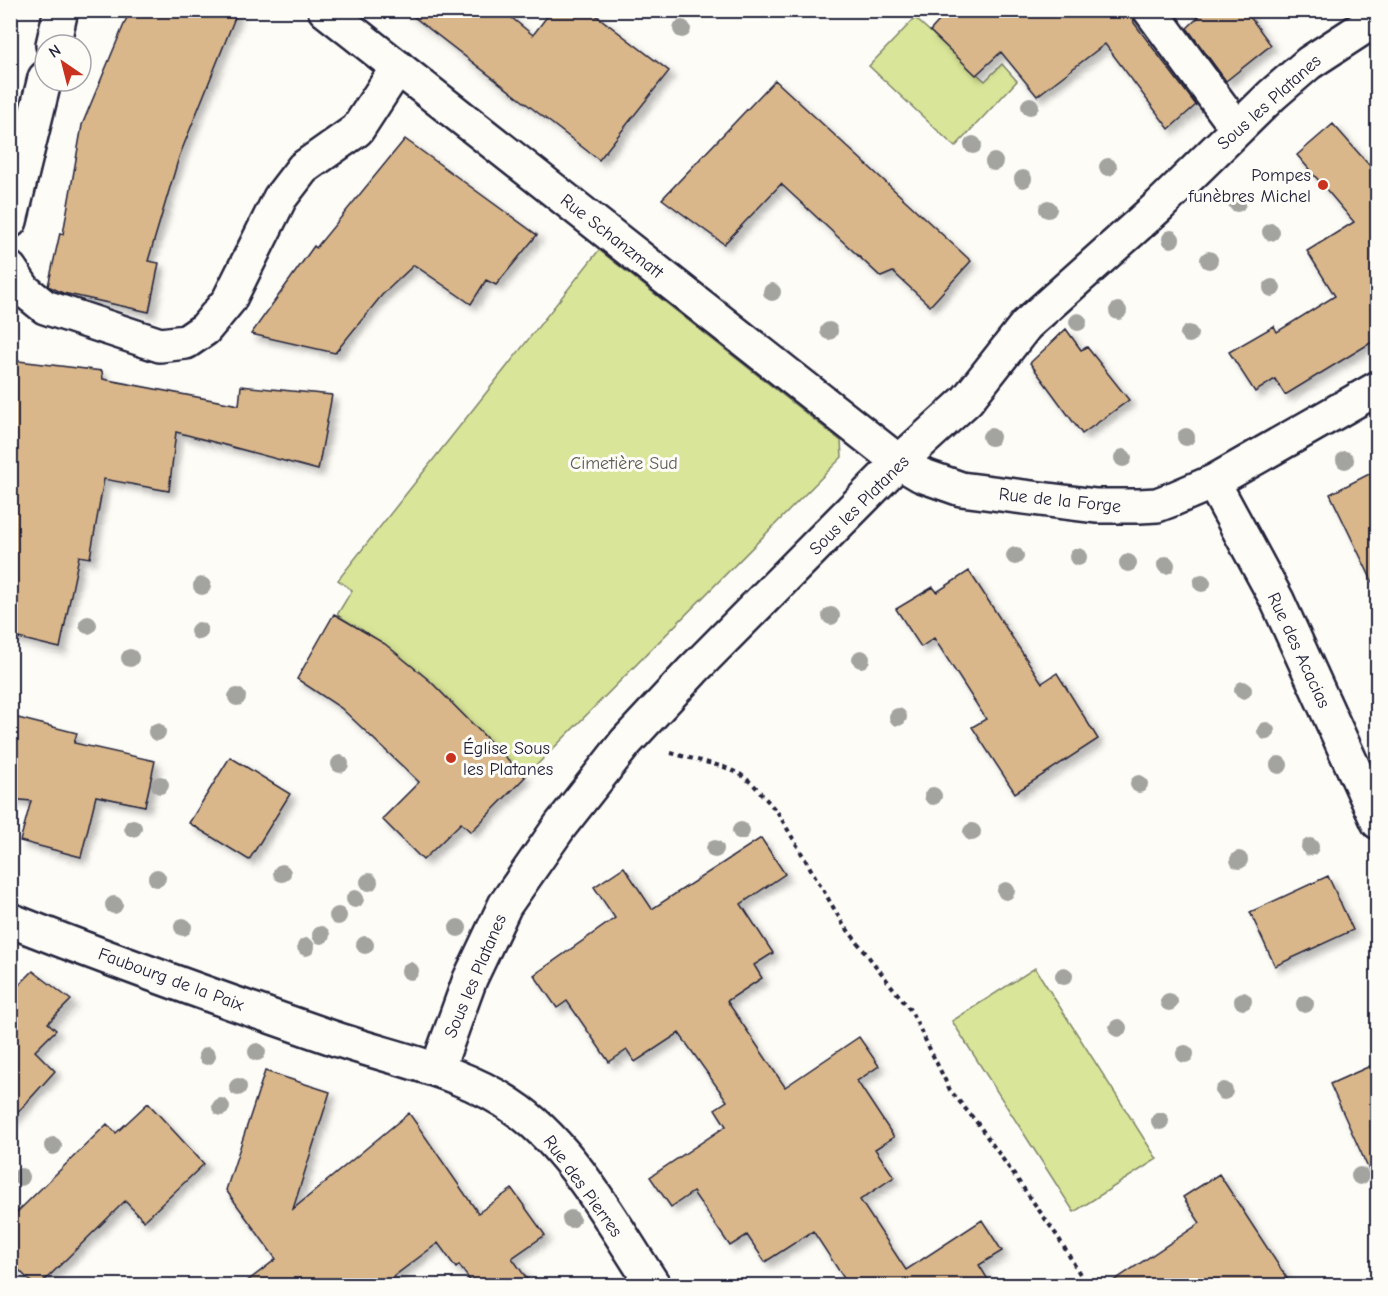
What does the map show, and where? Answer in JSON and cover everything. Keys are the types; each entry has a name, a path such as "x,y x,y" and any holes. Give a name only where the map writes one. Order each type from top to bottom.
{"street":[{"path":"56,33 61,10"},
{"name":"Rue Schanzmatt","path":"325,10 899,462"},
{"path":"1150,10 1237,128"},
{"name":"Sous les Platanes","path":"437,1070 470,979 506,905 560,826 626,742 693,670 899,462 967,400 1026,326 1159,206 1237,128 1309,63 1377,18"},
{"path":"10,269 24,290 45,307 160,345 186,342 205,329 229,300 280,198 303,168 357,130 398,67"},
{"path":"10,221 41,93"},
{"name":"Rue de la Forge","path":"899,462 921,475 961,489 1118,508 1157,505 1213,482 1377,388"},
{"name":"Rue des Acacias","path":"1213,482 1277,600 1377,822"},
{"name":"Faubourg de la Paix","path":"10,920 331,1037"},
{"name":"Rue des Pierres","path":"331,1037 437,1070 485,1091 518,1110 542,1130 565,1155 654,1286"}],"path":[{"path":"626,742 724,767 740,774 753,784 778,813 843,924 911,1011 950,1090 978,1124 1051,1227 1087,1286"}],"green space":[{"path":"915,18 985,81 1002,64 1017,81 955,147 869,66"},
{"name":"Cimetière Sud","path":"599,250 841,441 842,457 525,777 430,681 385,644 337,615 352,590 338,580"},
{"path":"1035,968 1157,1159 1074,1212 952,1021"}],"building":[{"path":"130,10 238,10 179,157 148,261 159,263 149,312 63,293 48,286 60,233 63,234 82,125"},
{"path":"405,10 502,10 533,35 552,10 589,10 669,71 599,160"},
{"path":"949,10 1132,10 1134,23 1196,105 1169,129 1105,44 1037,96 1001,52 976,75 930,31"},
{"path":"1206,10 1245,10 1271,45 1226,81 1187,28"},
{"path":"775,80 971,261 930,306 893,272 881,277 781,184 724,244 662,199"},
{"path":"1333,124 1377,174 1377,339 1285,395 1275,379 1255,392 1229,352 1274,326 1277,332 1335,296 1307,251 1354,222 1297,155"},
{"path":"405,139 537,235 496,285 486,280 471,304 414,265 382,295 335,353 251,334 314,246 316,248"},
{"path":"1066,329 1081,350 1087,347 1129,400 1082,434 1030,363"},
{"path":"10,360 102,371 103,379 239,405 241,386 332,395 318,470 176,432 169,491 104,479 90,558 79,556 60,648 10,636"},
{"path":"1377,470 1377,591 1330,494"},
{"path":"969,571 1042,683 1057,673 1098,739 1015,793 972,727 986,719 934,638 921,647 896,609 933,587 937,592"},
{"path":"334,614 385,644 430,681 525,777 471,832 461,823 423,860 382,819 419,782 341,708 297,679"},
{"path":"10,716 77,733 74,743 155,761 145,806 96,796 81,857 20,841 31,801 10,799"},
{"path":"230,757 290,794 249,860 189,823"},
{"path":"761,838 785,874 741,904 773,953 754,965 762,978 727,1001 785,1087 859,1037 879,1066 857,1081 894,1137 875,1149 894,1177 860,1200 906,1270 982,1220 1002,1251 979,1265 992,1286 849,1286 813,1231 765,1262 747,1235 730,1246 693,1192 671,1207 650,1177 726,1126 715,1109 727,1101 679,1033 635,1062 627,1050 609,1062 567,1001 557,1008 534,975 615,918 594,887 624,867 652,909"},
{"path":"1328,876 1353,930 1275,966 1250,912"},
{"path":"33,971 71,1000 48,1023 56,1030 35,1051 55,1071 10,1121 10,987 14,990"},
{"path":"1377,1063 1377,1188 1330,1084"},
{"path":"265,1071 330,1092 293,1209 409,1113 478,1213 512,1189 545,1235 512,1258 532,1286 474,1286 459,1265 456,1268 438,1243 381,1286 241,1286 276,1259 226,1190"},
{"path":"148,1103 204,1164 144,1221 125,1201 39,1286 35,1286 10,1261 10,1219 107,1124 116,1133"},
{"path":"1219,1174 1292,1286 1106,1286 1200,1223 1183,1197"}],"place":[{"name":"Pompes funèbres Michel","path":"1323,185"},
{"name":"Église Sous les Platanes","path":"451,758"}]}
